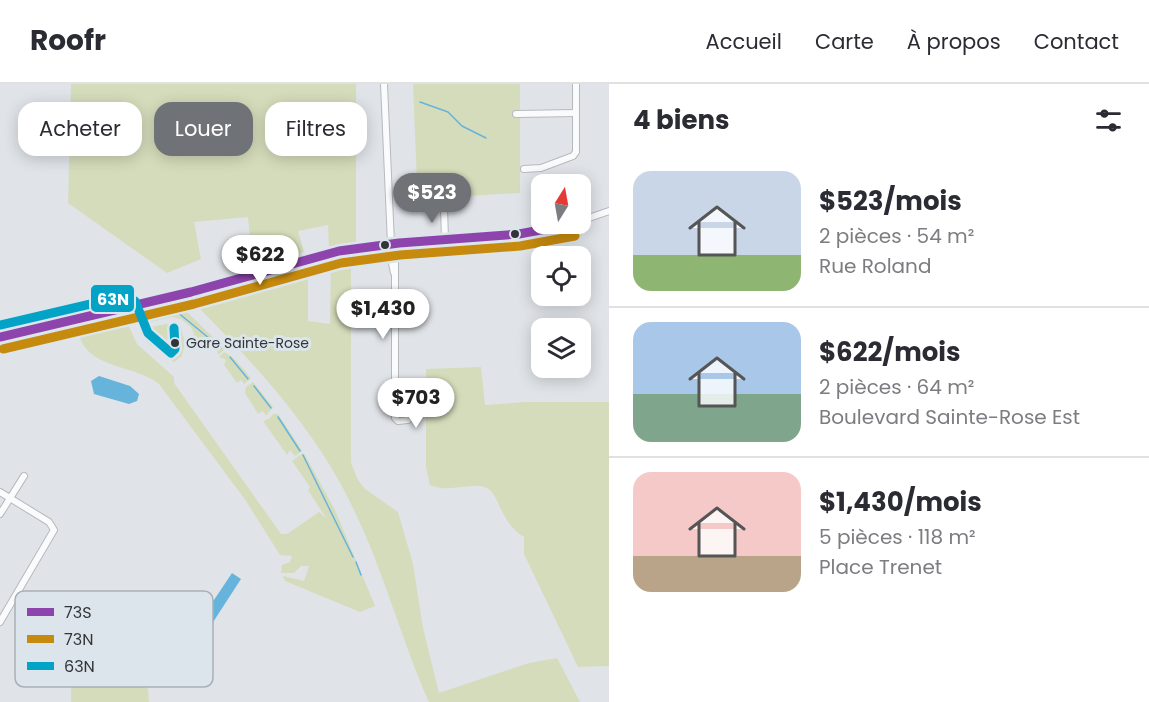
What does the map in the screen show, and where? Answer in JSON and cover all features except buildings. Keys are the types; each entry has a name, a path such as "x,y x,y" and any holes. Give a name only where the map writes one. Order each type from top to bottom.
{"street":[{"path":"384,84 394,273 395,407"},
{"path":"524,169 541,168 573,156 576,84"},
{"path":"516,114 576,113"},
{"path":"444,207 445,239"},
{"path":"591,218 609,212"},
{"path":"0,337 191,292 326,254 391,243 531,232"},
{"path":"0,514 24,476"},
{"path":"0,492 50,522 54,530 18,591"},
{"path":"0,622 15,596"}],"green space":[{"path":"71,84 356,84 356,102 265,102 265,156 356,156 356,242 329,249 328,225 298,231 304,252 253,267 248,217 194,222 201,259 167,273 68,203 69,156 142,156 142,102 71,102"},
{"path":"413,84 520,84 520,193 465,196 465,207 418,208"},
{"path":"351,259 351,463 358,480 365,489 398,512 413,564 423,628 439,693 529,663 557,658 580,702 429,702 365,533 339,481 304,426 284,400 195,304 308,273 308,321 330,324 331,263"},
{"path":"167,304 181,319 172,317 142,324 136,320 136,310"},
{"path":"174,308 186,311 225,349 218,355 216,346 213,348 195,339 192,328 174,313"},
{"path":"119,315 125,318 137,344 174,377 174,383 281,534 287,534 319,512 326,518 308,490 310,487 292,461 303,453 305,455 335,510 375,606 360,612 285,581 283,576 304,581 309,566 301,566 294,573 281,573 282,565 290,562 292,556 280,555 246,501 159,384 148,377 97,358 87,350 80,339 78,324"},
{"path":"170,323 180,325 185,342 182,356 174,362 148,343 140,333 142,329"},
{"path":"224,352 235,360 251,378 244,384 241,380 237,383 224,365 226,360 219,357"},
{"path":"481,367 485,405 527,402 609,402 609,666 578,667 524,554 524,537 510,524 491,492 481,486 445,488 430,485 426,467 426,369"},
{"path":"253,382 273,407 266,416 263,411 258,414 245,393 246,387"},
{"path":"273,414 278,414 301,449 302,451 295,456 290,450 287,455 263,421"},
{"path":"71,687 146,687 148,689 149,702 71,702"}],"water":[{"path":"99,376 130,386 139,394 137,401 129,404 94,394 91,381"},
{"path":"232,573 241,579 213,622 213,602"}],"waterway":[{"path":"420,102 448,112 462,126 486,138"},
{"path":"176,311 221,348"},
{"path":"230,357 248,379"},
{"path":"254,386 271,408"},
{"path":"278,417 300,451"},
{"path":"303,455 353,557"},
{"path":"356,562 361,575"}],"transit line":[{"name":"73S","path":"0,337 191,292 339,251 399,243 531,232"},
{"name":"73N","path":"3,349 194,304 341,263 400,255 520,246 575,236"},
{"name":"63N","path":"0,325 125,296 135,301 148,333 171,353 175,349 174,328"}],"place":[{"name":"Gare Sainte-Rose","path":"175,343"}]}
